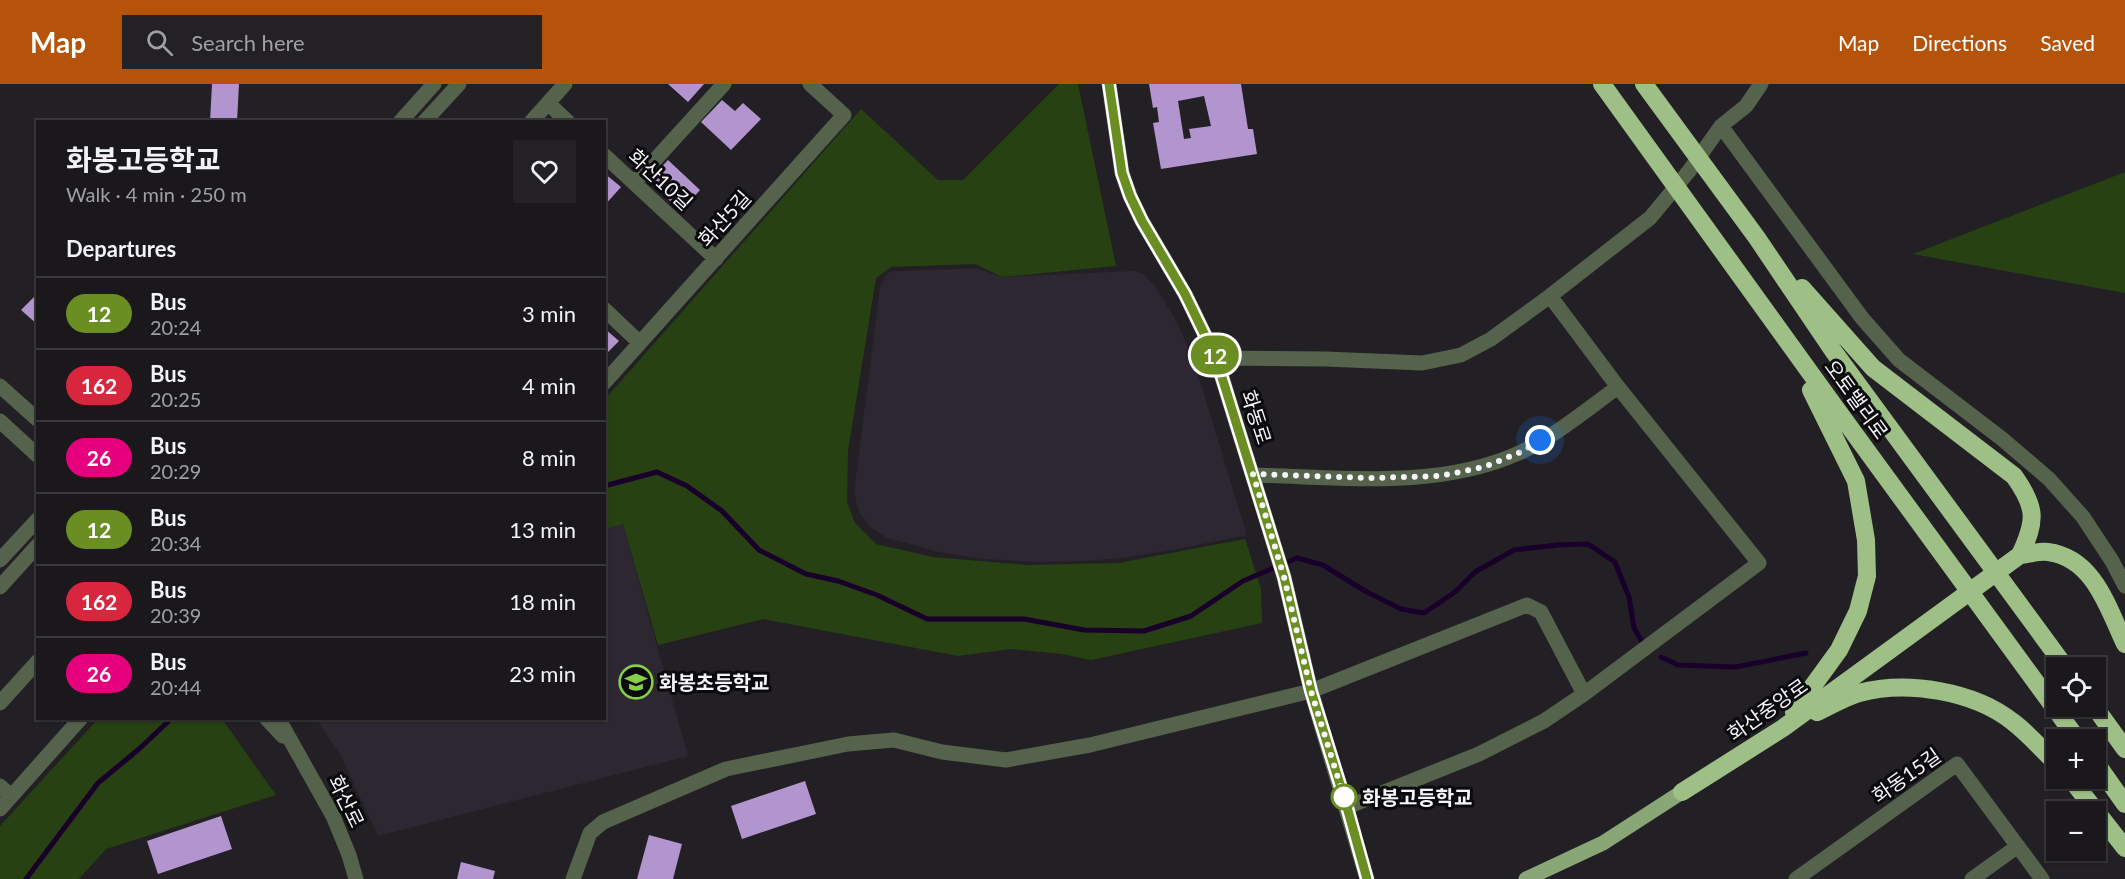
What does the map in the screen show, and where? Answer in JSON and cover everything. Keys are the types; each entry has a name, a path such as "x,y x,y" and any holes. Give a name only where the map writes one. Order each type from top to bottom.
{"highway":[{"name":"오토밸리로","path":"1602,84 2070,729"},
{"name":"오토밸리로","path":"1644,84 1757,238 1834,352 2058,657"},
{"path":"1757,238 1873,368 2014,476 2026,493 2032,512 2031,531 2020,555"},
{"path":"1778,328 1827,420 1856,481 1866,540 1867,576 1858,611 1839,650 1783,728"},
{"path":"2020,555 2046,552 2066,556 2083,569 2100,588 2125,644"},
{"name":"화산중앙로","path":"1682,792 1783,728 2020,555"},
{"path":"1783,728 1858,693 1915,688 1945,692 1974,700 2012,721 2046,753"},
{"path":"2102,717 2125,749"},
{"path":"2106,777 2125,804"},
{"path":"2079,789 2125,848"}],"main road":[{"name":"화산중앙로","path":"1526,879 1603,843 1682,792"}],"street":[{"path":"402,120 434,84"},
{"path":"426,120 459,84"},
{"path":"533,120 566,84"},
{"path":"634,183 724,84"},
{"name":"화산5길","path":"606,381 844,115 810,84"},
{"name":"화동로","path":"1109,84 1116,138 1126,184 1142,221 1185,294 1216,358 1284,577 1311,691 1367,879"},
{"path":"1216,358 1422,363 1461,355 1491,339 1650,218 1689,171 1721,126 1746,106 1761,84"},
{"path":"548,103 566,120"},
{"path":"1721,126 1862,318 1899,360 2001,438 2049,479 2083,517 2112,561 2125,586"},
{"name":"화산10길","path":"606,157 716,258"},
{"path":"1347,807 1479,754 1544,721 1584,694 1759,563 1618,387 1550,296"},
{"path":"606,311 640,343"},
{"path":"0,386 36,418"},
{"path":"1253,474 1369,478 1440,476 1484,467 1521,452 1618,387"},
{"path":"0,422 36,454"},
{"path":"0,560 36,521"},
{"path":"0,587 36,547"},
{"path":"573,879 590,833 603,822 726,769 848,744 894,740 942,752 1006,760 1090,745 1311,691 1527,605 1541,612 1584,694"},
{"path":"0,703 36,663"},
{"path":"0,808 6,791 79,720"},
{"name":"화산로","path":"268,720 291,744"},
{"name":"화산로","path":"279,720 333,816 356,879"},
{"name":"화동15길","path":"1796,879 1957,764 2042,879"},
{"path":"1972,879 2018,846"}],"shaded area":[{"path":"976,268 1002,277 1134,271 1143,274 1155,286 1177,322 1195,365 1247,535 1123,558 1040,562 982,559 939,552 887,538 870,527 859,512 854,493 880,286 888,273 894,271"},
{"name":"화봉초등학교","path":"623,524 688,756 378,836 341,756 317,720 606,720 606,529"}],"green space":[{"path":"1059,84 1078,84 1116,266 1002,277 975,264 891,267 876,278 848,451 847,502 855,523 876,544 933,557 1027,565 1118,563 1245,539 1261,589 1262,623 1091,660 1062,654 1011,649 958,656 763,619 658,645 623,524 606,529 606,398 861,109 938,180 963,180"},
{"path":"2125,172 2125,293 1913,254"},
{"path":"97,720 223,720 276,795 106,849 79,879 0,879 0,826"}],"building":[{"path":"212,84 239,84 237,120 210,120"},
{"path":"668,84 704,84 688,102"},
{"path":"1149,84 1241,84 1248,129 1253,129 1257,154 1161,169 1153,123 1159,122 1157,107 1153,108","holes":["1204,96 1211,126 1189,129 1191,138 1184,139 1178,101"]},
{"path":"722,100 735,111 743,103 761,119 731,150 701,122"},
{"path":"668,160 700,190 681,211 654,186 655,174"},
{"path":"606,175 621,187 606,204"},
{"path":"36,295 36,323 21,310"},
{"path":"606,330 619,341 606,354"},
{"path":"805,781 816,814 742,839 731,806"},
{"path":"221,816 232,849 158,874 147,841"},
{"path":"649,835 682,844 673,879 637,879"},
{"path":"461,862 495,871 493,879 457,879"}],"waterway":[{"path":"606,485 657,472 687,486 722,511 759,550 806,574 838,581 877,595 927,619 1024,619 1084,630 1144,631 1191,616 1243,581 1297,558 1323,565 1365,591 1401,609 1424,613 1455,592 1475,572 1514,550 1588,544 1615,562 1629,597 1634,628 1644,645"},
{"path":"1661,657 1678,665 1736,667 1806,653"},
{"path":"26,879 98,783 170,720"}],"bus line":[{"name":"12","path":"1109,84 1122,173 1130,196 1185,294 1216,358 1284,577 1311,691 1367,879"}],"place":[{"name":"화봉초등학교","path":"636,682"},
{"name":"화봉고등학교","path":"1344,797"}],"route":[{"path":"1344,797 1347,807 1311,691 1284,577 1253,474 1369,478 1440,476 1484,467 1521,452 1540,440"}]}
